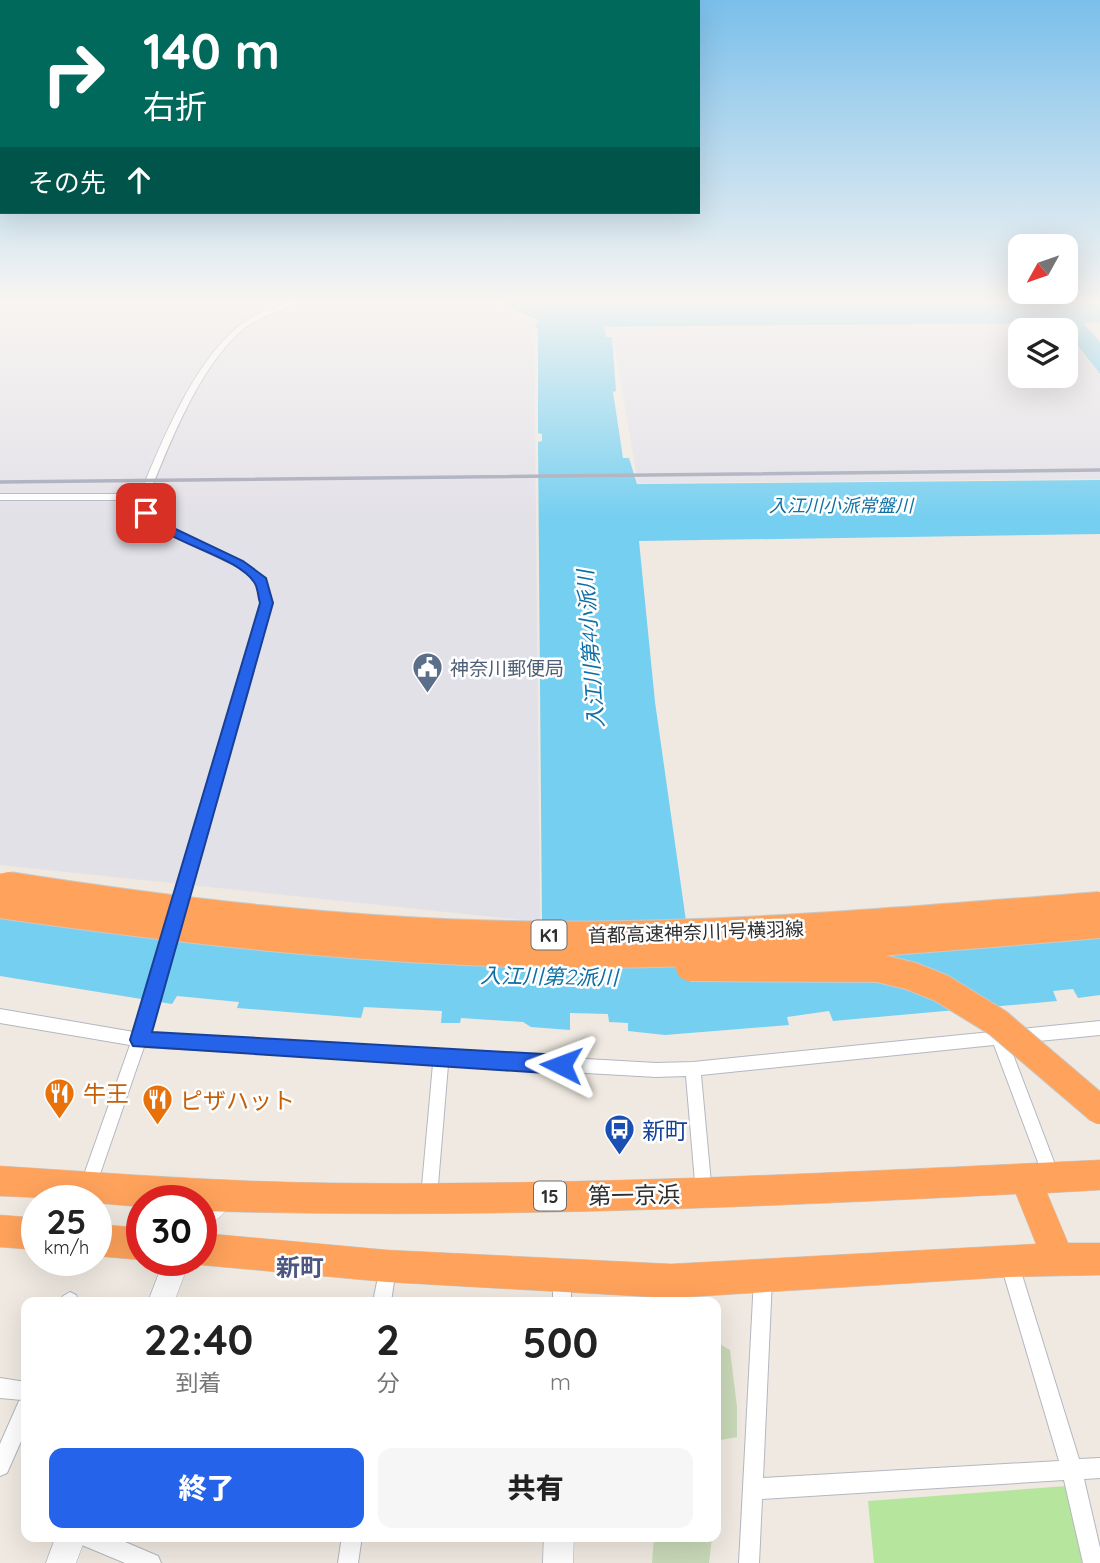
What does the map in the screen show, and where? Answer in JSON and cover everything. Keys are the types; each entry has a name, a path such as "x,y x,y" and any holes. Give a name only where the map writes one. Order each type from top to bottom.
{"highway":[{"name":"首都高速神奈川1号横羽線","path":"0,885 187,911 299,923 583,936 680,935 1100,906"},
{"name":"首都高速神奈川1号横羽線","path":"0,904 293,942 482,953 682,953 1100,924"},
{"path":"293,942 406,958 474,962 878,968 904,973 969,1003 999,1024 1100,1110"},
{"name":"第一京浜","path":"217,1206 429,1198 704,1194 1100,1175"},
{"path":"1038,1177 1059,1260"},
{"name":"第一京浜","path":"0,1181 26,1185"},
{"path":"0,1231 21,1233"},
{"path":"217,1250 387,1266 562,1289 1009,1261 1100,1259"}],"street":[{"path":"89,1185 139,1040 267,603 261,580 239,564 162,527 146,513 143,497 186,404 207,373"},
{"path":"0,497 143,497"},
{"path":"0,1016 139,1040 441,1058 693,1069 1100,1028"},
{"path":"999,1038 1038,1177"},
{"path":"429,1198 441,1058"},
{"path":"693,1069 704,1194"},
{"path":"1009,1261 1072,1469 1093,1563"},
{"path":"384,1297 387,1266"},
{"path":"749,1563 755,1489 763,1275"},
{"path":"163,1297 171,1276"},
{"path":"0,1388 21,1390"},
{"path":"0,1466 21,1419"},
{"path":"755,1489 1100,1468"},
{"path":"61,1563 69,1542"},
{"path":"99,1542 151,1563"},
{"path":"348,1563 351,1542"},
{"path":"558,1563 559,1542"}],"shaded area":[{"path":"0,373 535,373 540,922 0,865"},
{"path":"619,373 1008,373 1008,388 1078,388 1078,373 1098,373 1100,479 638,483"}],"green space":[{"path":"721,1345 730,1350 737,1407 737,1437 721,1440"},
{"path":"1067,1486 1085,1563 874,1563 868,1501"},
{"path":"654,1542 711,1542 709,1563 652,1563"}],"water":[{"path":"538,373 615,373 616,391 613,392 623,458 629,458 637,484 1100,480 1100,534 639,541 655,702 687,928 1100,892 1100,995 1078,998 1073,989 1053,991 1057,1001 833,1021 829,1011 787,1017 789,1025 665,1035 628,1031 628,1023 609,1022 608,1014 570,1013 570,1030 531,1027 523,1022 461,1018 460,1023 441,1023 442,1011 364,1007 361,1018 237,1008 239,1002 177,996 172,1004 0,976 0,877 135,894 338,914 542,923 538,442 542,441 542,434 538,433"}],"railway":[{"path":"0,482 1100,470"}],"place":[{"name":"神奈川郵便局","path":"427,695"},
{"name":"牛王","path":"60,1120"},
{"name":"ピザハット","path":"157,1127"},
{"name":"新町","path":"619,1157"}],"district":[{"name":"新町","path":"300,1267"}],"route":[{"path":"146,513 162,527 239,564 261,580 267,603 139,1040 561,1065"}],"water label":[{"name":"入江川小派常盤川","path":"841,505"},
{"name":"入江川第4小派川","path":"590,649"},
{"name":"入江川第2派川","path":"549,976"}]}
